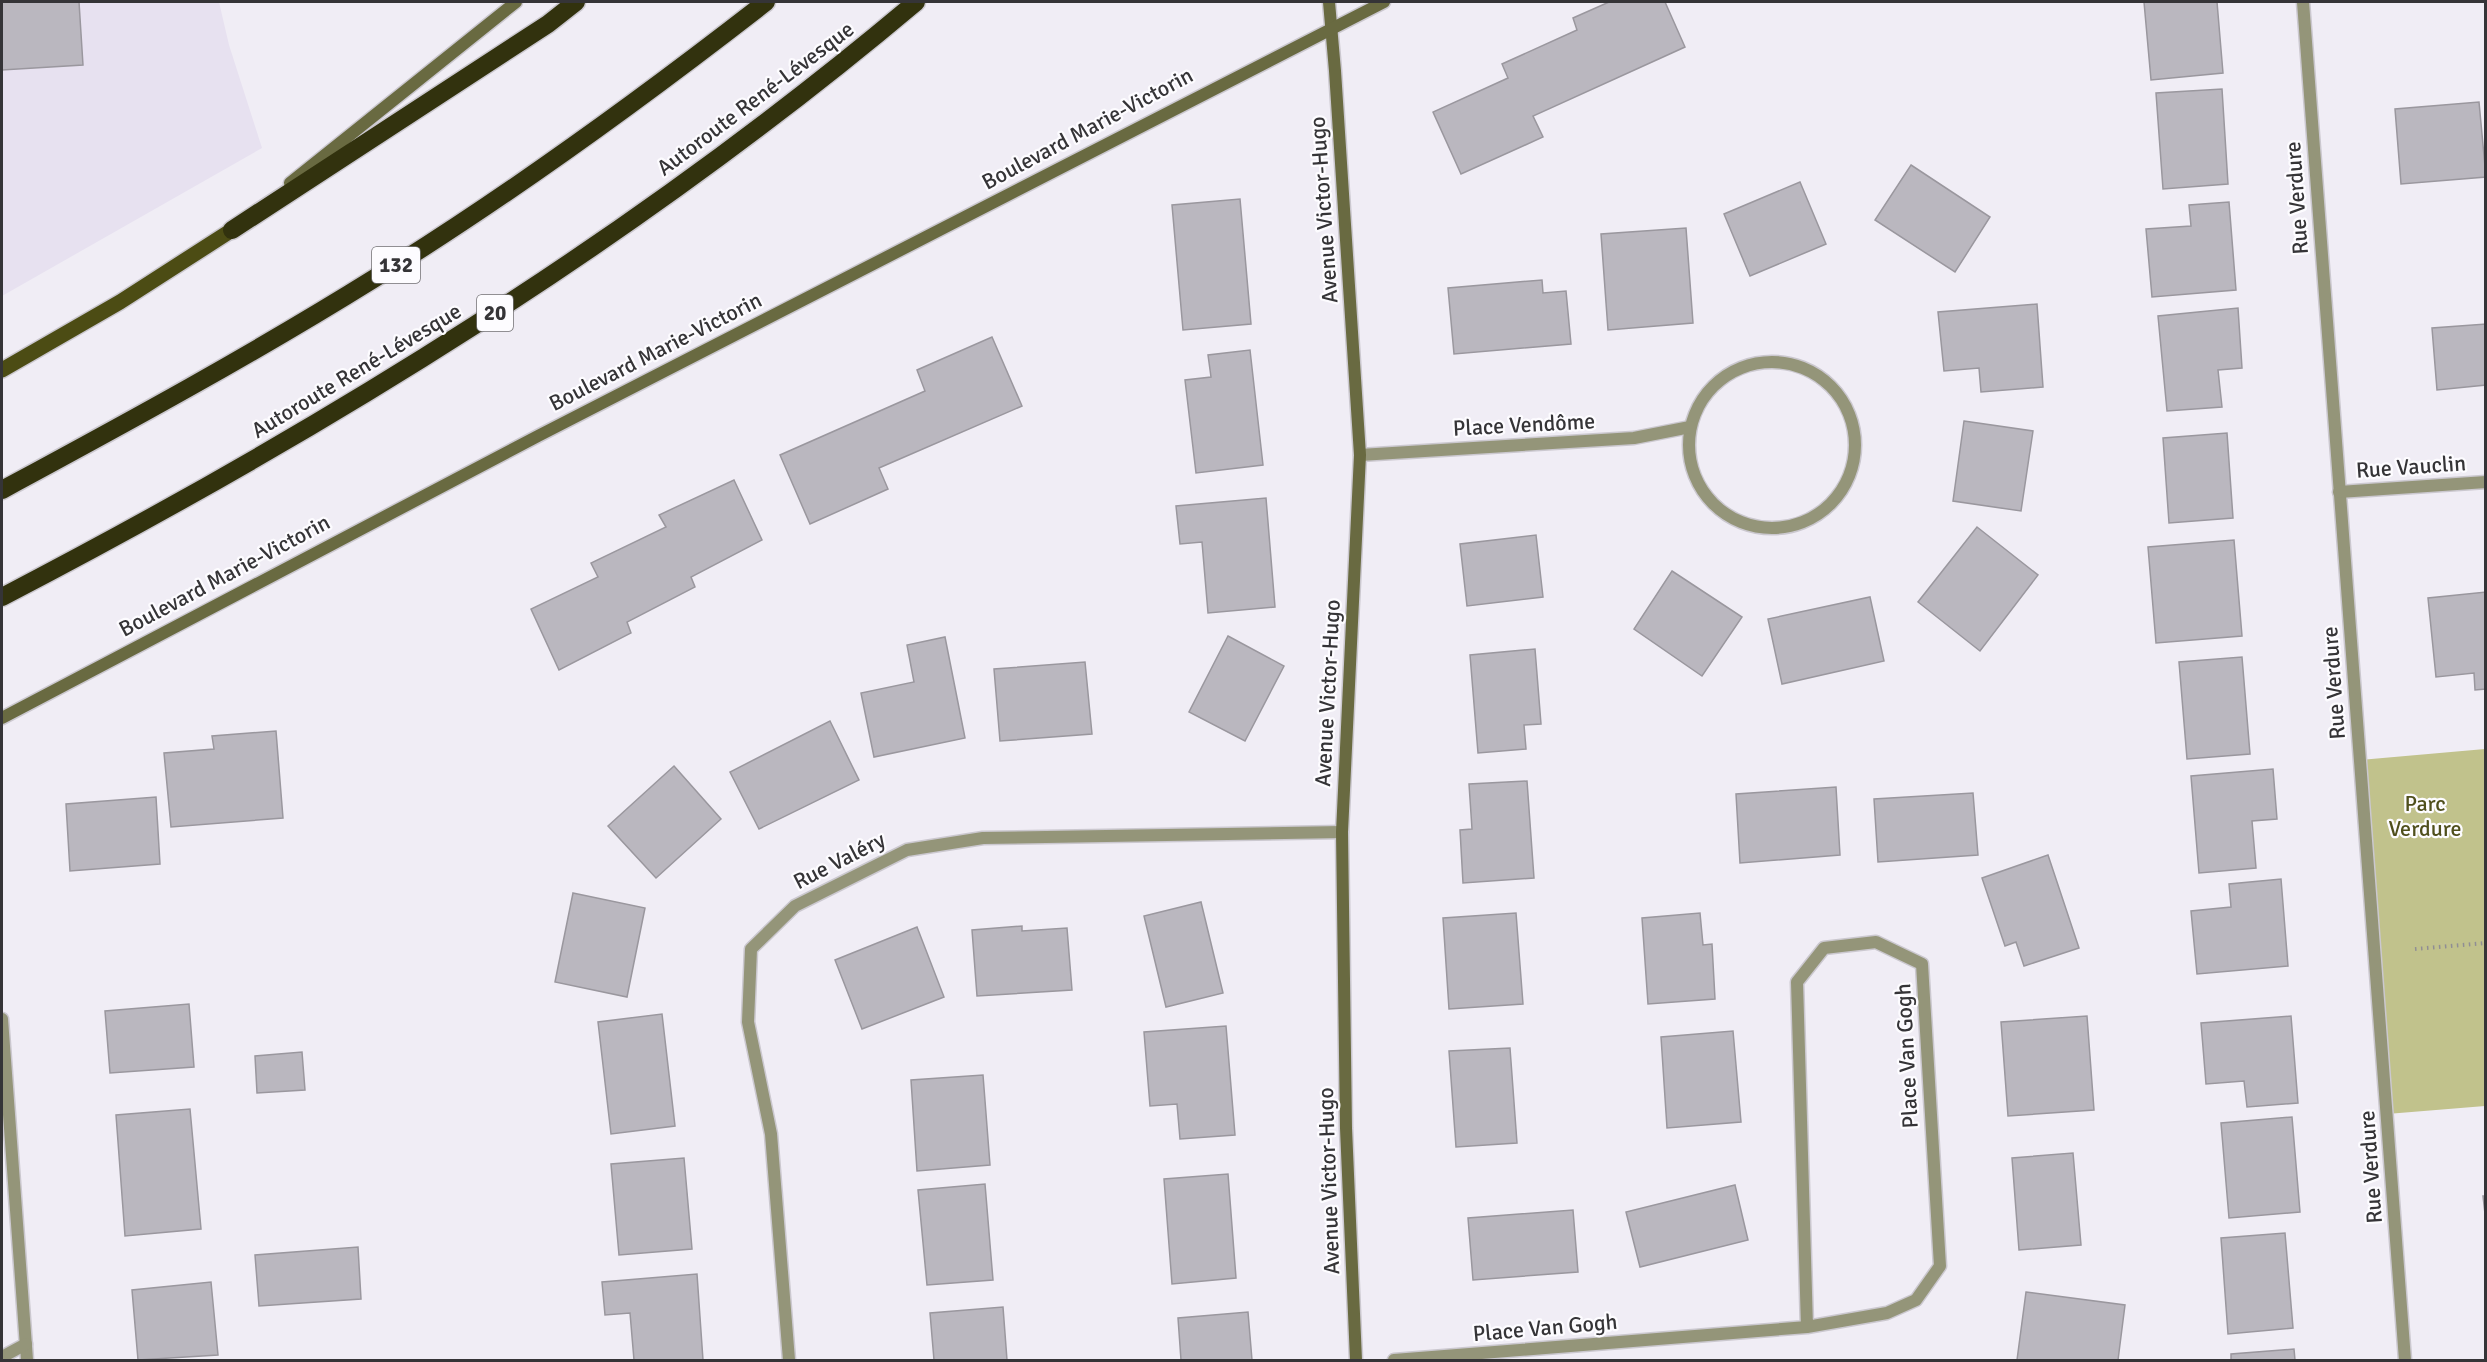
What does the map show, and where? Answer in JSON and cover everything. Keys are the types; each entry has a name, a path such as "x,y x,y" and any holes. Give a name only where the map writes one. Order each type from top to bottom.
{"highway":[{"path":"232,231 548,24 576,2"},
{"name":"132","path":"2,490 184,390 376,278 604,125 766,2"},
{"name":"Autoroute René-Lévesque","path":"2,597 280,444 515,300 718,159 837,67 916,2"},
{"path":"2,603 41,577"}],"main road":[{"path":"2,370 120,302 232,231"}],"street":[{"path":"232,231 516,2"},
{"path":"1329,2 1332,28"},
{"name":"Boulevard Marie-Victorin","path":"2,718 538,436 1384,2"},
{"name":"Rue Verdure","path":"2302,2 2405,1360"},
{"name":"Avenue Victor-Hugo","path":"1332,28 1360,455 1342,832 1346,1128 1356,1360"},
{"path":"1774,361 1804,367 1828,382 1846,405 1855,433 1855,462 1845,487 1829,507 1808,522 1783,529 1757,528 1732,519 1711,503 1697,482 1689,457 1690,427 1701,400 1720,378 1746,365 1774,361"},
{"name":"Place Vendôme","path":"1360,455 1634,438 1690,427"},
{"name":"Rue Vauclin","path":"2340,492 2486,482"},
{"name":"Rue Valéry","path":"789,1360 771,1134 748,1022 751,949 795,906 907,850 982,838 1342,832"},
{"name":"Place Van Gogh","path":"1394,1360 1807,1326 1887,1313 1916,1300 1940,1266 1922,964 1876,942 1824,948 1797,982 1807,1326"},
{"path":"2,1019 27,1360"},
{"path":"2,1357 26,1344"}],"path":[{"path":"2415,949 2486,944"}],"shaded area":[{"path":"2,2 219,2 229,45 262,148 2,296"}],"green space":[{"name":"Parc Verdure","path":"2485,749 2485,1106 2387,1114 2360,760"}],"building":[{"path":"2,2 79,2 83,65 2,70"},
{"path":"1609,2 1665,2 1685,47 1533,116 1543,137 1461,174 1433,112 1508,78 1502,64 1577,30 1573,18"},
{"path":"2144,2 2217,2 2223,73 2151,80"},
{"path":"2222,89 2228,184 2163,189 2156,93"},
{"path":"2479,102 2486,177 2401,184 2395,109"},
{"path":"1911,165 1990,217 1955,272 1875,220"},
{"path":"1800,182 1826,244 1750,276 1724,214"},
{"path":"1240,199 1251,324 1183,330 1172,205"},
{"path":"2229,202 2236,290 2152,297 2146,229 2191,226 2189,205"},
{"path":"1686,228 1693,323 1608,330 1601,234"},
{"path":"1542,280 1543,293 1566,291 1571,344 1454,354 1448,288"},
{"path":"2037,304 2043,387 1981,392 1979,368 1944,371 1938,312"},
{"path":"2238,308 2242,368 2218,370 2222,407 2167,411 2158,316"},
{"path":"2486,324 2486,385 2437,390 2432,328"},
{"path":"992,337 1022,406 879,468 888,489 810,524 780,455 925,391 917,370"},
{"path":"1250,350 1263,465 1196,473 1185,380 1211,377 1208,355"},
{"path":"1964,421 2033,431 2021,511 1953,501"},
{"path":"2227,433 2233,518 2169,523 2163,438"},
{"path":"734,480 762,540 691,577 695,587 627,622 631,633 559,670 531,609 598,577 591,563 666,527 659,515"},
{"path":"1266,498 1275,607 1208,613 1202,542 1180,544 1176,506"},
{"path":"1977,527 2038,575 1980,651 1918,602"},
{"path":"1536,535 1543,597 1467,606 1460,544"},
{"path":"2234,540 2242,636 2156,643 2148,547"},
{"path":"1672,571 1742,617 1702,676 1634,629"},
{"path":"2486,592 2486,689 2475,690 2474,673 2436,677 2428,598"},
{"path":"1870,597 1884,661 1782,684 1768,619"},
{"path":"1228,636 1284,666 1245,741 1189,712"},
{"path":"945,637 965,738 874,757 861,693 914,682 907,645"},
{"path":"1535,649 1541,724 1524,725 1526,749 1478,753 1470,655"},
{"path":"2242,657 2250,754 2187,759 2179,662"},
{"path":"1085,662 1092,734 1000,741 994,669"},
{"path":"830,721 859,780 759,829 730,772"},
{"path":"276,731 283,818 171,827 164,753 214,749 212,736"},
{"path":"674,766 721,819 656,878 608,826"},
{"path":"2273,769 2277,819 2252,821 2256,868 2199,873 2191,776"},
{"path":"1527,781 1534,878 1463,883 1460,830 1472,829 1469,784"},
{"path":"1836,787 1840,855 1740,863 1736,794"},
{"path":"1973,793 1978,855 1878,862 1874,799"},
{"path":"156,797 160,864 70,871 66,804"},
{"path":"2048,855 2079,948 2024,966 2016,942 2005,946 1982,878"},
{"path":"2281,879 2288,966 2197,974 2191,911 2231,907 2229,884"},
{"path":"573,893 645,908 627,997 555,982"},
{"path":"1201,902 1223,993 1166,1007 1144,916"},
{"path":"1516,913 1523,1004 1449,1009 1443,918"},
{"path":"1700,913 1703,945 1712,944 1715,999 1648,1004 1642,918"},
{"path":"1022,926 1022,931 1067,928 1072,990 977,996 972,930"},
{"path":"917,927 944,997 862,1029 835,960"},
{"path":"189,1004 194,1067 110,1073 105,1011"},
{"path":"662,1014 675,1126 611,1134 598,1022"},
{"path":"2087,1016 2094,1110 2008,1116 2001,1022"},
{"path":"2291,1016 2298,1103 2247,1107 2244,1081 2206,1084 2201,1023"},
{"path":"1226,1026 1235,1135 1180,1139 1177,1104 1150,1106 1144,1032"},
{"path":"1733,1031 1741,1122 1667,1128 1661,1037"},
{"path":"1510,1048 1517,1143 1456,1147 1449,1051"},
{"path":"302,1052 305,1090 257,1093 255,1056"},
{"path":"983,1075 990,1165 917,1171 911,1080"},
{"path":"190,1109 201,1229 125,1236 116,1115"},
{"path":"2292,1117 2300,1212 2229,1218 2221,1123"},
{"path":"2073,1153 2081,1245 2019,1250 2012,1158"},
{"path":"684,1158 692,1249 619,1255 611,1164"},
{"path":"1228,1174 1236,1278 1172,1284 1164,1179"},
{"path":"985,1184 993,1280 927,1285 918,1190"},
{"path":"1735,1185 1748,1240 1640,1267 1626,1212"},
{"path":"2483,1196 2486,1196 2486,1223"},
{"path":"1573,1210 1578,1272 1473,1280 1468,1218"},
{"path":"2285,1233 2293,1328 2228,1334 2221,1238"},
{"path":"358,1247 361,1299 259,1306 255,1255"},
{"path":"697,1274 703,1360 634,1360 630,1313 605,1315 602,1282"},
{"path":"211,1282 218,1355 138,1360 132,1290"},
{"path":"2026,1292 2125,1305 2118,1360 2017,1360"},
{"path":"1003,1307 1007,1360 934,1360 930,1313"},
{"path":"1248,1312 1252,1360 1181,1360 1178,1318"},
{"path":"2294,1349 2295,1360 2231,1360 2231,1354"}]}
